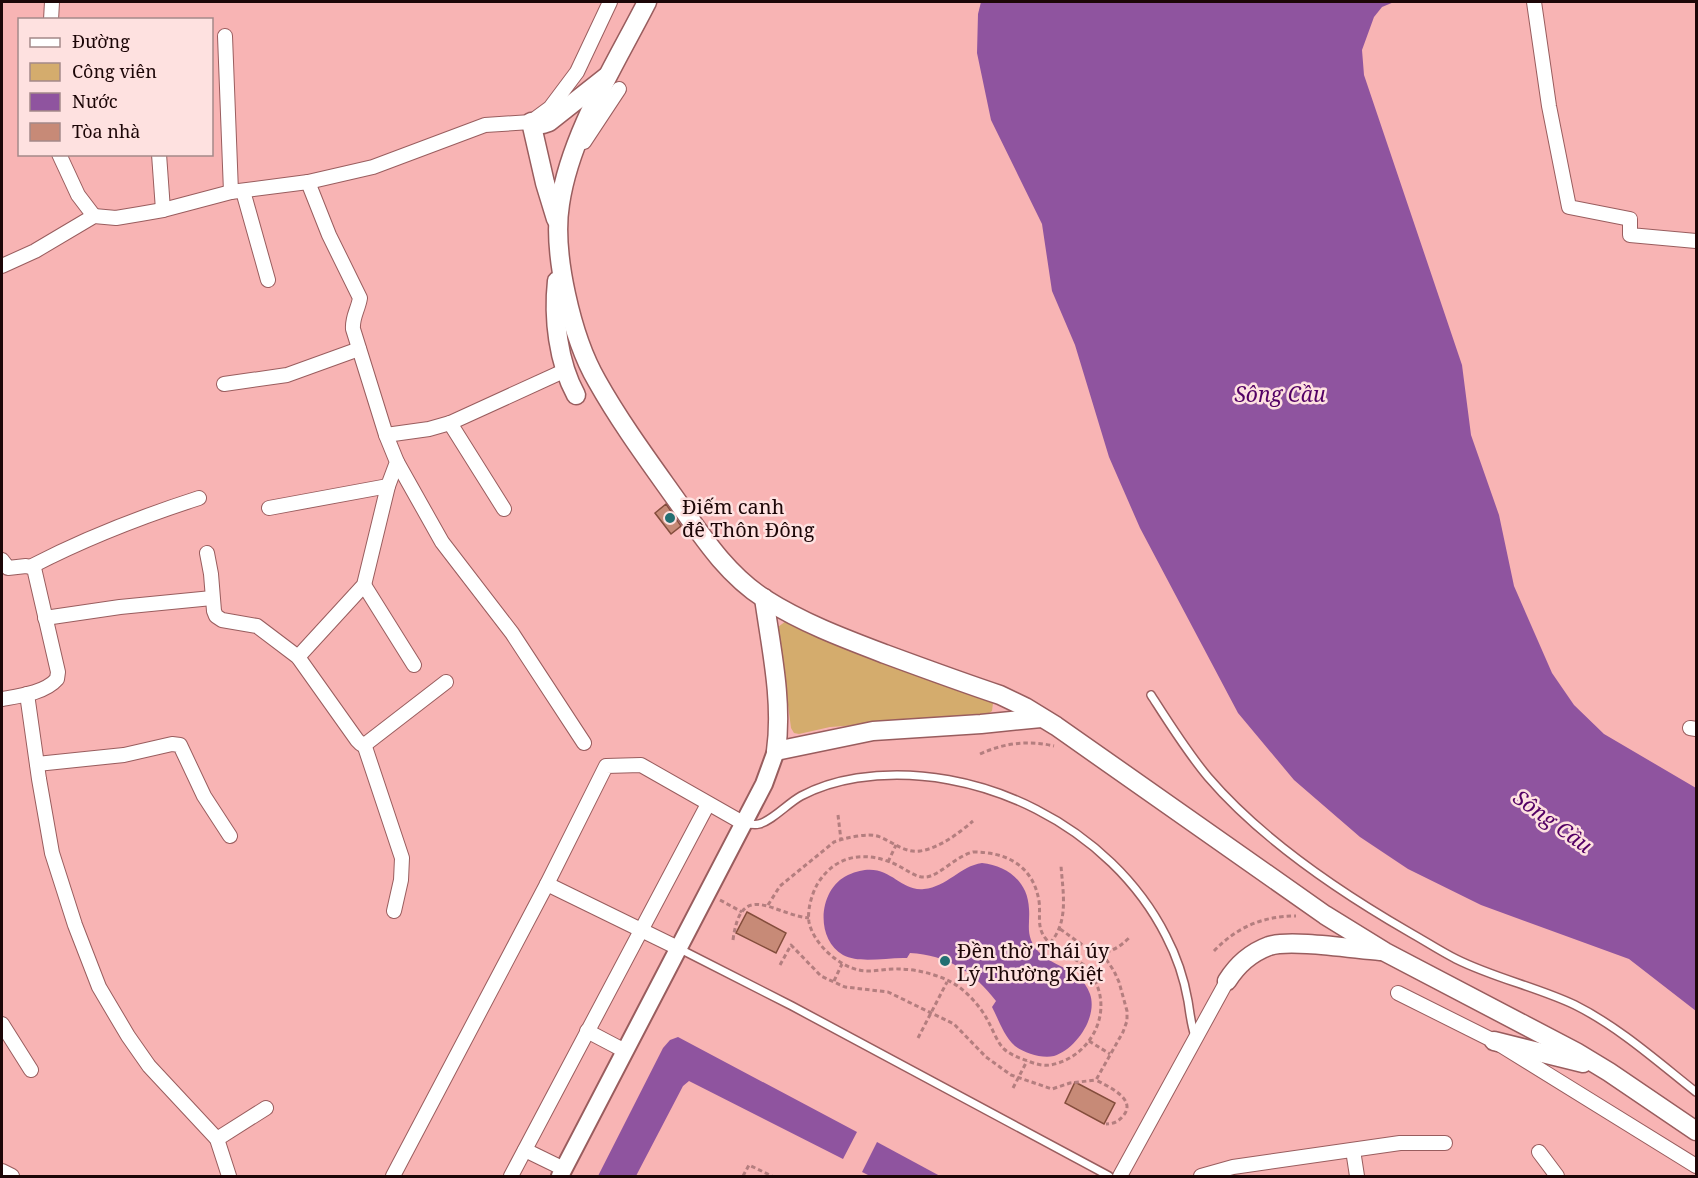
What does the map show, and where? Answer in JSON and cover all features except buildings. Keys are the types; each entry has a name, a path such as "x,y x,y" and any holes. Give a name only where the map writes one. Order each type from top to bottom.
{"main road":[{"path":"647,2 615,81 586,122 568,168 562,190 558,224 560,256 567,298 579,337 596,379 642,453 728,569 764,598 823,631 1000,695 1041,718 1102,758 1325,915 1385,952 1600,1066 1696,1131"},
{"path":"558,224 545,183 531,122 543,124 549,122 615,81"},
{"path":"560,256 556,319 566,370 576,395"},
{"path":"764,598 778,707 779,728 776,751 873,731 1041,718"},
{"path":"1227,981 1234,969 1248,956 1270,946 1298,945 1385,952"},
{"path":"1494,1041 1600,1066"},
{"path":"1672,1114 1696,1122"}],"street":[{"path":"51,18 52,2"},
{"path":"2,266 35,251 94,216 116,218 163,210 237,191 308,182 373,167 485,125 531,122 550,108 577,72 610,2"},
{"path":"1534,2 1549,106 1569,207 1629,219 1630,235 1696,242"},
{"path":"225,36 237,191 268,280"},
{"path":"60,156 74,188 94,216"},
{"path":"159,156 163,210"},
{"path":"308,182 329,235 360,298 359,307 352,319 386,435 397,462 442,542 512,633 584,743"},
{"path":"224,384 299,372 359,349"},
{"path":"386,435 429,429 450,423 566,370"},
{"path":"450,423 504,509"},
{"path":"298,657 364,585 388,486 397,462"},
{"path":"269,508 388,486"},
{"path":"2,560 10,568 32,566 134,519 199,498"},
{"path":"207,554 214,611 218,618 256,626 298,657 357,741 364,744 402,858 401,880 394,911"},
{"path":"2,699 27,694 55,682 58,676 32,566"},
{"path":"364,585 414,665"},
{"path":"45,618 120,607 212,598"},
{"path":"364,744 446,682"},
{"path":"27,694 52,853 75,925 99,987 149,1066 217,1139 229,1176"},
{"path":"37,764 124,755 179,744 183,747 204,796 230,836"},
{"path":"525,1150 562,1173 764,784 776,751"},
{"path":"393,1176 547,884 606,766 641,765 743,823"},
{"path":"511,1176 708,804"},
{"path":"547,884 678,948"},
{"path":"1120,1176 1227,981"},
{"path":"1398,993 1494,1041 1696,1166"},
{"path":"2,1024 31,1070"},
{"path":"587,1031 624,1051"},
{"path":"217,1139 266,1108"},
{"path":"1202,1176 1233,1167 1400,1143 1445,1143"},
{"path":"1353,1150 1357,1176"},
{"path":"1539,1152 1557,1176"},
{"path":"2,1171 12,1176"}],"lane":[{"path":"1151,695 1183,744 1230,801 1276,841 1340,889 1454,958 1572,1004 1591,1014 1611,1026 1696,1092"},
{"path":"743,823 759,824 815,789 856,778 909,774 960,781 1050,816 1116,866 1149,905 1167,937 1181,970 1191,1027 1196,1041"},
{"path":"678,948 792,1006 1109,1176"}],"path":[{"path":"980,754 998,746 1028,742 1064,748"},
{"path":"838,815 841,840"},
{"path":"768,905 780,886 826,847 841,840 874,835 912,851 927,849 947,840 973,821"},
{"path":"888,862 896,845"},
{"path":"982,852 1009,857 1028,873 1039,902 1040,929 1050,943 1090,971 1101,993 1102,1006 1099,1020 1089,1041 1075,1056 1048,1065 1017,1057 1003,1048 972,998 957,986 928,973 913,970 860,971 842,964 824,949 810,925 809,918 812,897 818,884 831,867 840,861 863,856 888,862 919,877 927,877 934,875 966,854 982,852"},
{"path":"1050,943 1062,925 1061,866"},
{"path":"720,900 742,912"},
{"path":"733,940 735,924 742,912 746,907 758,903 792,915 809,918"},
{"path":"1214,951 1243,928 1261,920 1274,916 1325,915"},
{"path":"1060,930 1093,952 1102,953 1118,947 1129,938"},
{"path":"780,965 791,945 821,976 845,987 888,992 954,1024 1000,1069 1018,1078 1052,1089 1070,1083 1096,1080 1118,1092 1124,1098 1125,1114 1114,1124 1106,1124"},
{"path":"1096,1080 1127,1021 1127,1011 1114,971 1102,953"},
{"path":"834,982 842,964"},
{"path":"918,1038 947,981"},
{"path":"1089,1041 1110,1054"},
{"path":"1013,1088 1027,1061"},
{"path":"743,1176 749,1165 772,1176"}],"green space":[{"path":"786,621 850,651 993,703 992,711 985,716 830,727 799,734 794,733 791,728 778,627"}],"water":[{"name":"Sông Cầu","path":"981,2 1394,2 1382,7 1374,17 1362,50 1364,75 1462,365 1471,435 1499,515 1514,586 1552,673 1574,705 1604,734 1696,788 1696,1011 1629,959 1481,905 1408,869 1360,837 1294,780 1238,713 1140,528 1109,457 1075,345 1052,291 1042,224 991,120 977,53 978,14"},
{"path":"982,863 1008,871 1020,883 1028,899 1029,932 1036,949 1043,956 1078,977 1090,994 1091,1012 1083,1031 1070,1047 1054,1056 1033,1055 1015,1046 1004,1032 992,1007 996,1001 969,974 948,961 910,953 907,958 866,960 850,958 834,947 827,937 824,926 826,902 838,881 848,875 873,870 883,872 914,889 924,889 940,885 967,868"},
{"path":"678,1037 857,1132 843,1159 689,1081 683,1086 636,1176 598,1176 663,1048 670,1040"},
{"path":"877,1142 940,1176 870,1176 862,1172"}],"place":[{"name":"Điếm canh đê Thôn Đông","path":"670,518"},
{"name":"Đền thờ Thái úy Lý Thường Kiệt","path":"945,961"}]}
